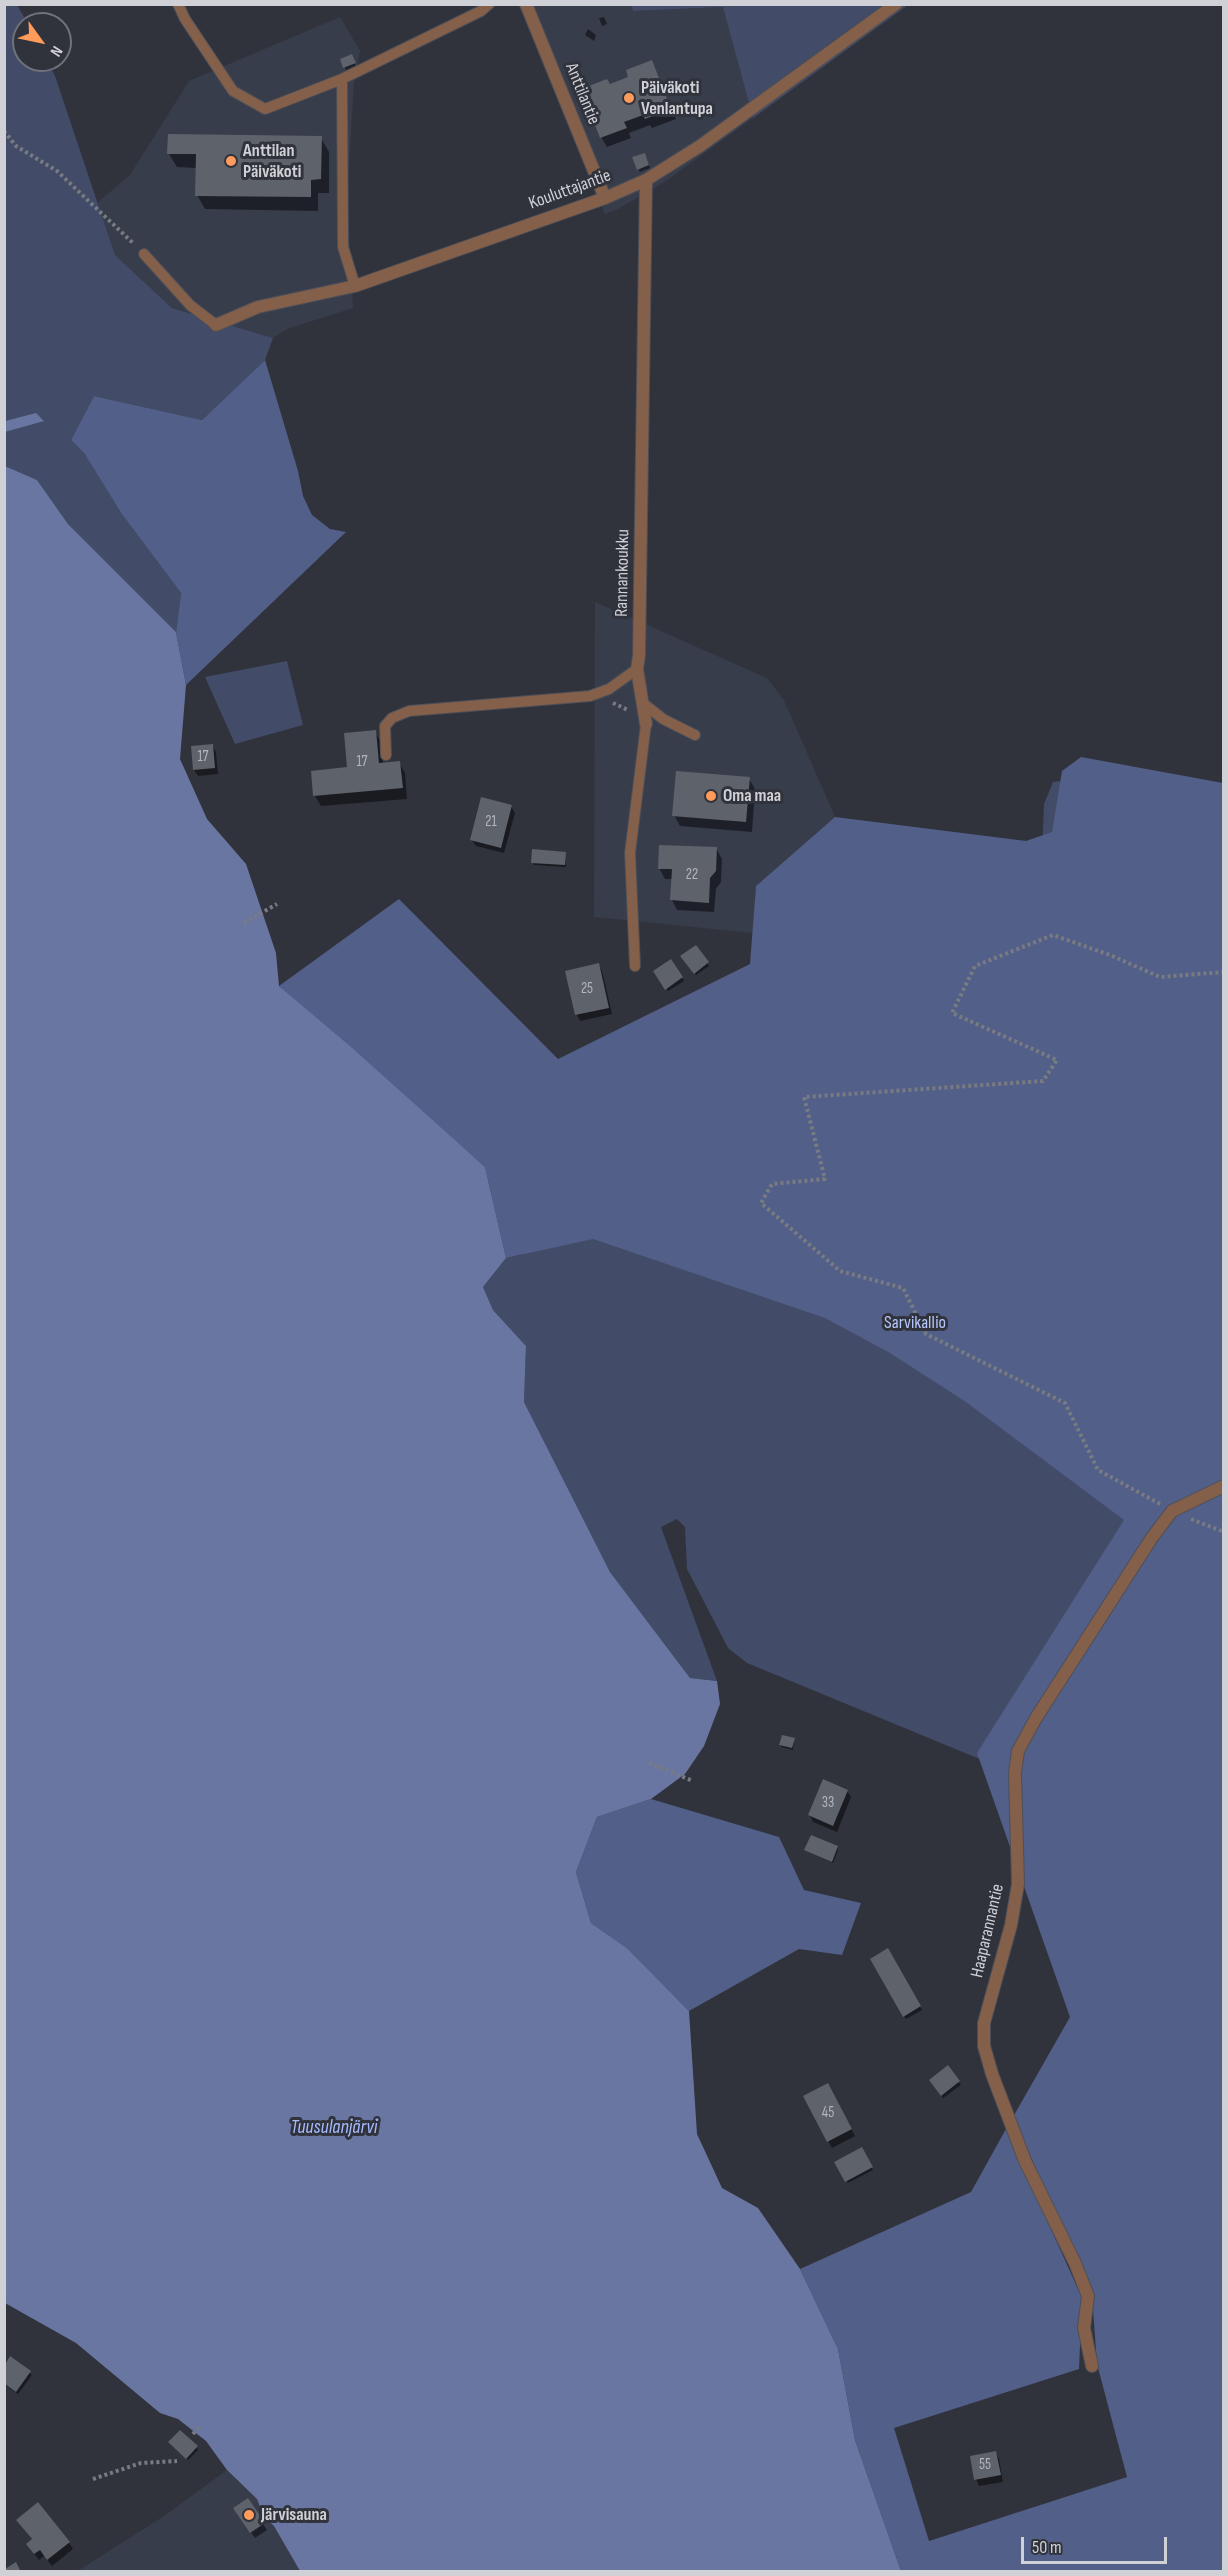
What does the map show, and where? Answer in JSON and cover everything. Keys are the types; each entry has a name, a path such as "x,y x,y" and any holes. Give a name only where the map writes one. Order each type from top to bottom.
{"street":[{"name":"Anttilantie","path":"526,4 606,198"},
{"name":"Kouluttajantie","path":"216,325 258,307 355,286 606,198 646,180 700,146 896,4"},
{"name":"Rannankoukku","path":"646,180 637,669 646,724"},
{"name":"Haaparannantie","path":"1092,2366 1084,2328 1088,2296 1075,2263 1025,2160 992,2074 984,2046 984,2023 1011,1925 1018,1884 1015,1773 1018,1751 1036,1718 1150,1539 1172,1511 1224,1486"}],"lane":[{"path":"178,4 185,19 232,91 265,109 342,79 481,11 489,4"},
{"path":"342,79 343,247 355,286"},
{"path":"144,254 190,305 216,325"},
{"path":"386,755 385,726 393,718 408,711 590,696 609,689 637,669"},
{"path":"644,704 663,720 695,735"},
{"name":"Rannankoukku","path":"634,966 630,853 646,724"}],"path":[{"path":"4,131 16,146 57,171 144,254"},
{"path":"609,689 611,703 629,710 644,704"},
{"path":"244,923 277,904"},
{"path":"1224,972 1160,977 1110,955 1053,936 975,966 952,1013 1057,1060 1042,1081 804,1097 825,1179 772,1184 761,1203 840,1271 903,1288 926,1334 1065,1403 1098,1470 1172,1511 1224,1532"},
{"path":"649,1763 693,1780"},
{"path":"193,2434 200,2425"},
{"path":"93,2479 141,2463 177,2462"}],"shaded area":[{"path":"519,5 631,5 633,11 724,7 753,118 666,181 605,214"},
{"path":"340,17 360,51 354,83 347,196 353,308 287,329 273,338 172,308 115,255 97,203 130,175 189,81"},
{"path":"595,602 767,678 784,700 835,817 756,886 753,933 594,917"},
{"path":"227,2470 257,2499 264,2517 274,2526 300,2571 76,2572 164,2516"}],"green space":[{"path":"4,5 17,5 21,12 12,12 12,72 53,72 115,255 172,308 273,338 265,360 202,420 94,396 71,440 84,453 121,513 181,593 176,632 68,524 37,480 5,466 5,432 44,420 35,414 5,421"},
{"path":"631,5 908,5 753,118 723,7 633,11"},
{"path":"265,360 298,471 303,496 312,515 330,529 346,532 186,685 176,632 181,593 121,513 84,453 71,440 94,396 202,420"},
{"path":"287,661 303,725 235,744 205,677"},
{"path":"1081,757 1223,783 1223,2571 901,2571 855,2440 838,2349 800,2269 971,2192 1006,2129 1082,2298 1079,2369 894,2428 929,2541 1127,2477 1097,2364 1092,2295 1013,2117 1070,2017 977,1753 1124,1520 966,1402 890,1353 825,1318 593,1239 506,1258 485,1167 279,986 399,899 558,1059 750,964 756,886 835,817 1026,841 1052,832 1062,771"},
{"name":"Sarvikallio","path":"1088,777 1223,1571 999,1767 747,1663 728,1648 687,1569 685,1527 677,1519 661,1527 717,1681 690,1678 610,1572 524,1402 526,1346 493,1310 483,1287 506,1258 521,1255 1042,851 1044,804 1053,782"},
{"path":"651,1799 779,1837 804,1890 861,1903 842,1955 799,1949 689,2011 627,1948 591,1923 576,1872 597,1817"}],"water":[{"path":"36,413 44,421 5,432 5,421"},
{"name":"Tuusulanjärvi","path":"5,466 37,480 68,524 176,632 186,685 180,759 207,819 246,864 276,953 279,986 485,1167 506,1258 483,1287 493,1310 526,1346 524,1402 610,1572 690,1678 717,1681 720,1704 704,1746 685,1774 651,1799 597,1817 576,1872 591,1923 627,1948 689,2011 697,2134 722,2188 758,2208 800,2269 838,2349 855,2440 901,2571 300,2571 274,2526 264,2517 257,2499 227,2470 206,2441 178,2419 160,2413 76,2343 5,2303"}],"building":[{"path":"352,54 356,63 343,68 340,59"},
{"path":"652,60 671,109 645,119 643,115 624,122 627,128 600,138 581,89 607,79 610,84 628,77 626,70"},
{"path":"168,134 322,136 321,179 311,180 311,197 195,196 196,154 167,154"},
{"path":"645,153 649,165 637,170 632,157"},
{"path":"376,730 379,763 400,761 403,788 313,796 311,771 347,767 344,733"},
{"path":"213,744 215,768 193,770 191,746"},
{"path":"676,771 750,777 746,822 672,816"},
{"path":"481,797 512,805 501,848 470,840"},
{"path":"659,845 717,847 716,871 710,878 709,903 670,900 672,869 658,869"},
{"path":"532,849 566,852 565,865 531,863"},
{"path":"696,945 709,962 694,974 680,956"},
{"path":"671,959 683,977 665,990 653,971"},
{"path":"599,963 609,1008 575,1015 565,971"},
{"path":"782,1735 795,1738 792,1748 779,1745"},
{"path":"823,1779 848,1790 833,1826 808,1815"},
{"path":"811,1835 838,1846 832,1862 804,1850"},
{"path":"888,1948 921,2006 903,2017 870,1959"},
{"path":"948,2065 960,2081 941,2096 929,2080"},
{"path":"828,2083 852,2129 827,2142 803,2096"},
{"path":"862,2147 873,2167 845,2182 834,2162"},
{"path":"10,2356 31,2371 16,2392 5,2384 5,2365"},
{"path":"180,2430 198,2446 186,2459 168,2442"},
{"path":"996,2451 1001,2475 974,2480 970,2456"},
{"name":"Järvisauna","path":"248,2498 265,2523 250,2533 233,2508"},
{"path":"38,2502 70,2542 47,2560 40,2550 34,2554 26,2544 32,2539 16,2520"},
{"path":"16,2562 21,2572 5,2572 5,2569"}],"place":[{"name":"Päiväkoti Venlantupa","path":"629,98"},
{"name":"Anttilan Päiväkoti","path":"231,161"},
{"name":"Oma maa","path":"711,796"},
{"name":"Järvisauna","path":"249,2515"}]}
